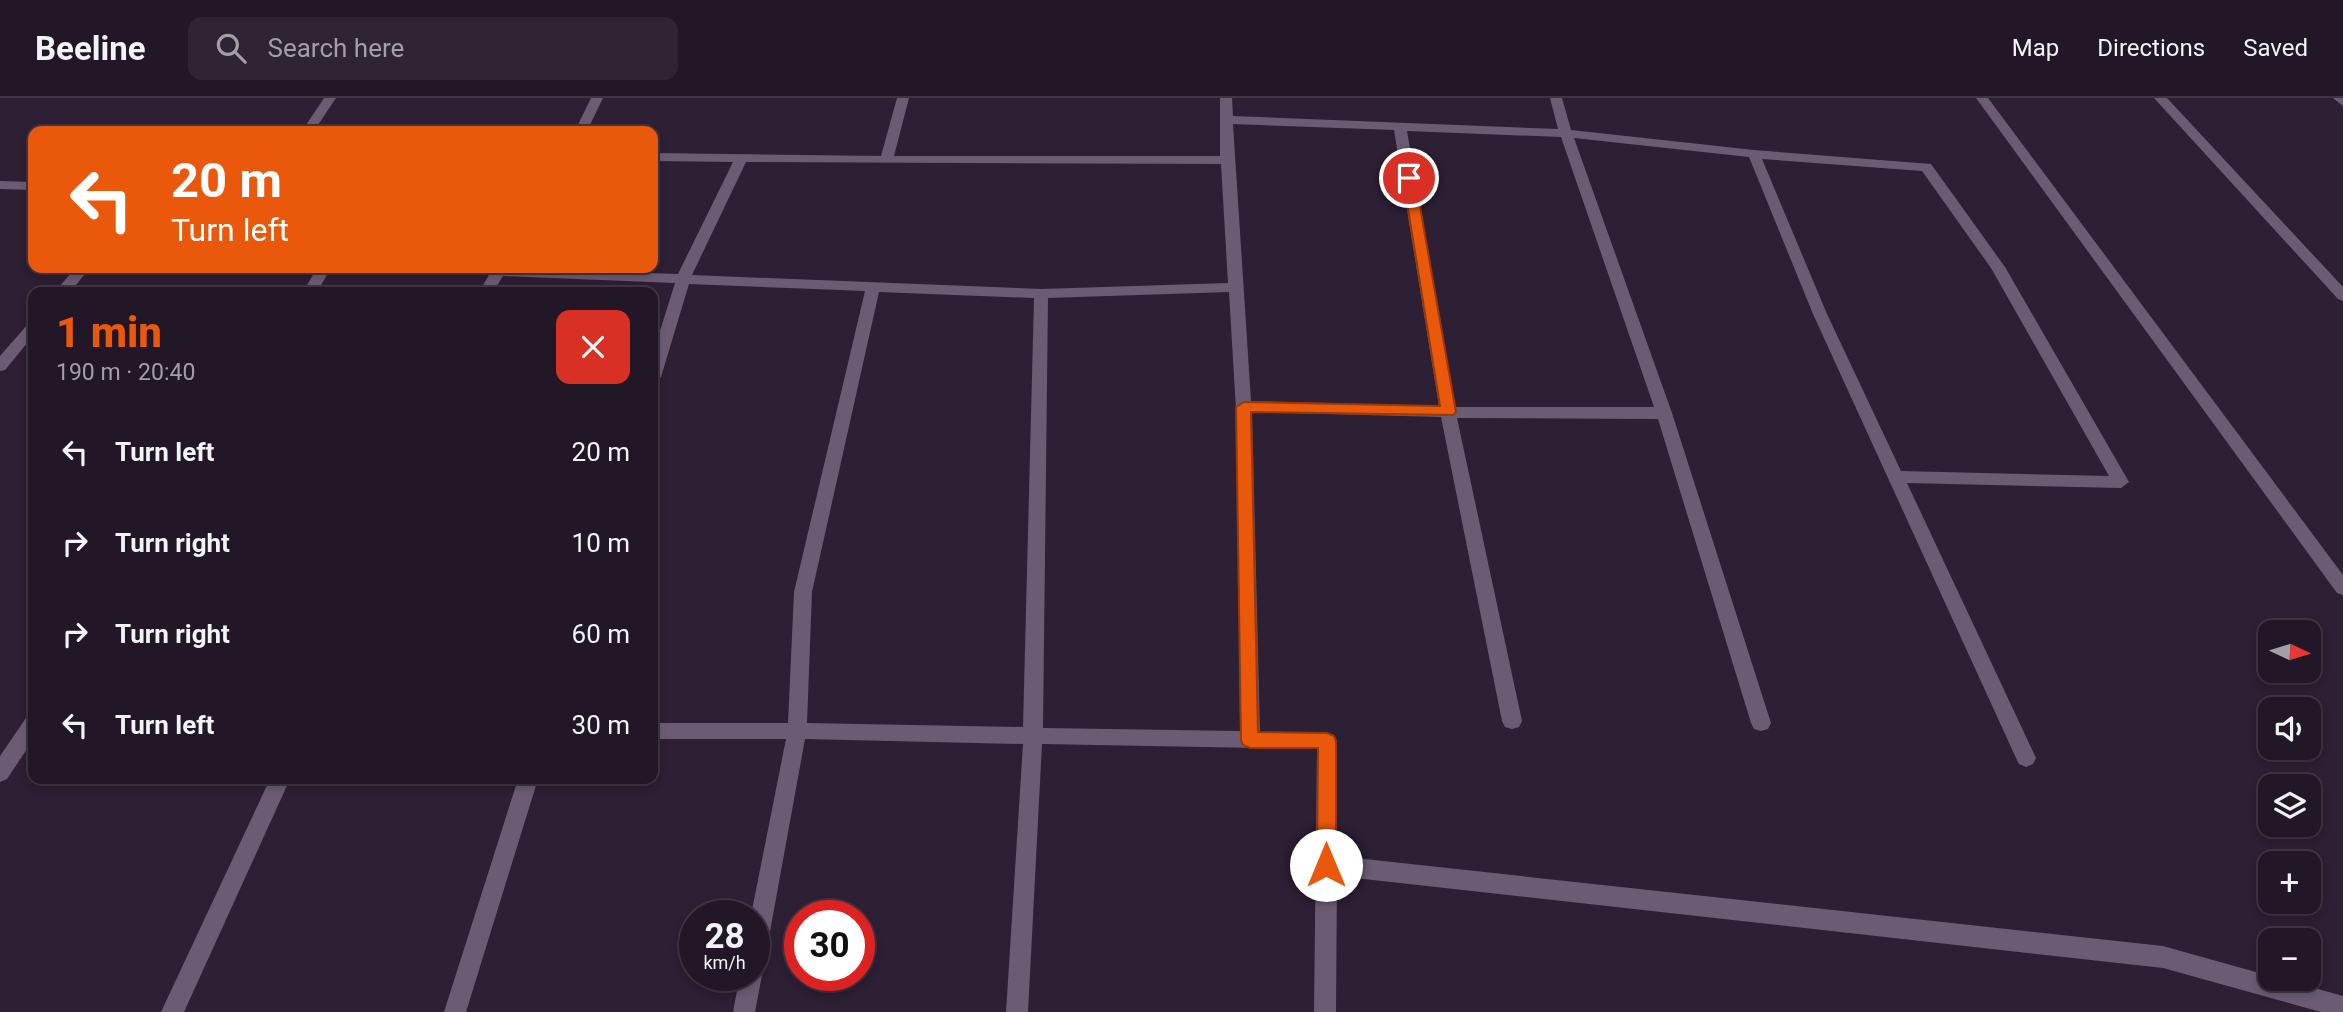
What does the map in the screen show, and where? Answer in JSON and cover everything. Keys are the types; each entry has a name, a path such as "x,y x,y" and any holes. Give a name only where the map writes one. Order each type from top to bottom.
{"street":[{"path":"311,126 330,98"},
{"path":"583,126 597,98"},
{"path":"886,160 903,98"},
{"path":"1226,98 1227,160 1244,407 1250,740"},
{"path":"1556,98 1664,413 1761,723"},
{"path":"1982,98 2343,588"},
{"path":"2160,98 2343,296"},
{"path":"2339,98 2343,102"},
{"path":"1226,120 1566,133 1754,154 1926,167 1997,267 2121,482 1896,477"},
{"path":"1400,126 1448,412 1512,721"},
{"path":"1754,154 1821,314 2026,758"},
{"path":"658,157 1227,160"},
{"path":"658,361 684,277 741,159"},
{"path":"0,185 28,186"},
{"path":"66,287 79,273"},
{"path":"592,273 1041,294 1235,287"},
{"path":"765,900 797,731 803,592 873,286"},
{"path":"1017,1012 1033,736 1041,294"},
{"path":"0,366 28,333"},
{"path":"1244,407 1664,413"},
{"path":"0,773 28,731"},
{"path":"658,731 1327,741 1325,1012"},
{"path":"172,1012 278,784"},
{"path":"455,1012 526,784"},
{"path":"1326,865 2164,957 2343,1007"},
{"path":"744,1012 748,991"}],"route":[{"path":"1326,865 1327,741 1250,740 1244,407 1448,412 1409,178"}]}
